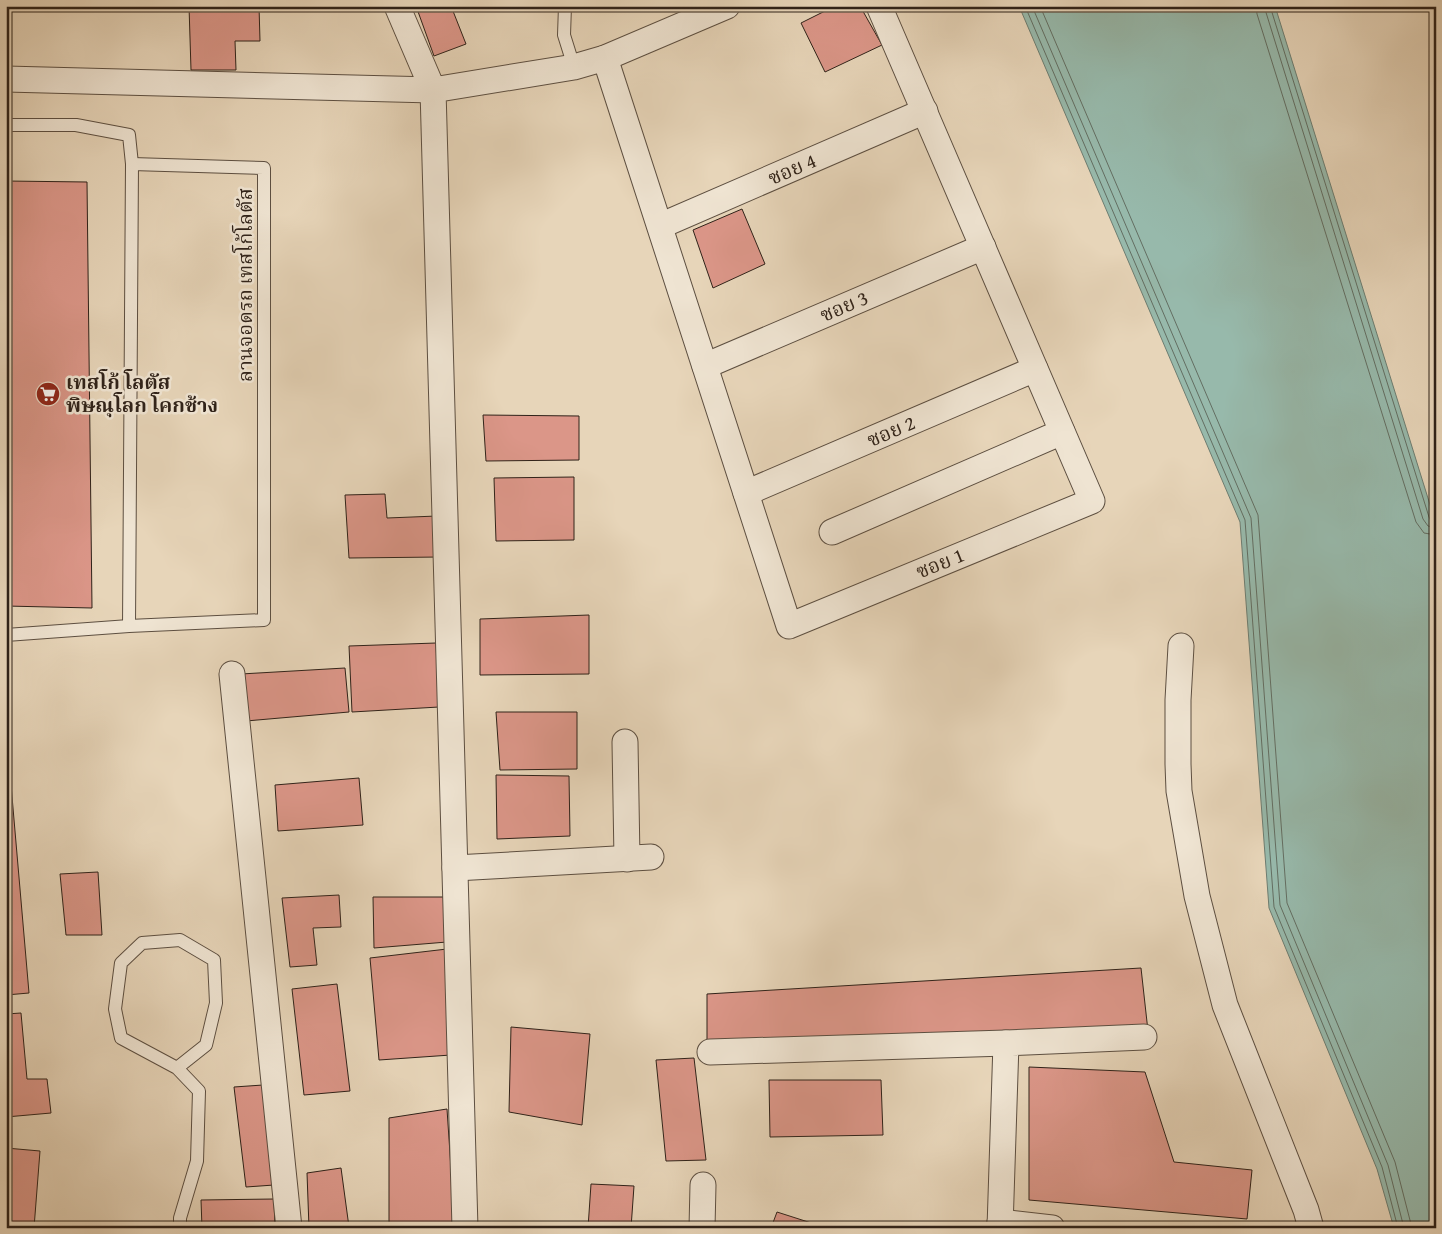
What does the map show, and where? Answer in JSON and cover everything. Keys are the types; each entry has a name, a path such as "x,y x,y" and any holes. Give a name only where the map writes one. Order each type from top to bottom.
{"street":[{"path":"397,6 432,90 465,1228"},
{"path":"6,79 432,90 574,67 605,58 727,6"},
{"path":"832,532 1062,432 879,6"},
{"path":"605,58 746,493"},
{"name":"ซอย 4","path":"660,226 925,112"},
{"name":"ซอย 3","path":"705,366 983,247"},
{"name":"ซอย 2","path":"746,493 1035,369"},
{"name":"ซอย 1","path":"746,493 789,626 1092,501 1062,432"},
{"path":"1181,646 1178,700 1179,791 1197,896 1225,1005 1306,1210 1311,1228"},
{"path":"232,674 289,1228"},
{"path":"454,868 639,858 625,742"},
{"path":"710,1052 1144,1037"},
{"path":"1006,1043 1000,1225 1052,1228"},
{"path":"702,1228 703,1185"}],"lane":[{"path":"564,6 564,35 574,67"},
{"path":"6,125 76,125 130,135 132,164 129,626"},
{"name":"ลานจอดรถ เทสโก้โลตัส","path":"6,635 129,626 264,620 264,168 132,164"},
{"path":"176,1068 206,1045 216,1003 214,960 180,940 142,942 121,963 114,1009 121,1038 176,1068 198,1091 197,1161 180,1218 180,1228"}],"water":[{"path":"1019,6 1275,6 1436,524 1436,1228 1394,1228 1377,1169 1269,908 1240,522"}],"building":[{"path":"189,6 259,6 260,41 235,41 236,70 191,70"},
{"path":"416,6 451,6 466,44 434,56"},
{"path":"835,6 860,6 882,45 825,72 801,23"},
{"name":"เทสโก้ โลตัส พิษณุโลก โคกช้าง","path":"6,181 87,182 92,608 6,606"},
{"path":"742,209 765,264 713,288 693,230"},
{"path":"483,415 579,416 579,460 486,461"},
{"path":"574,477 574,540 496,541 494,478"},
{"path":"385,494 387,518 437,516 440,557 349,558 345,495"},
{"path":"589,615 589,674 480,675 480,619"},
{"path":"436,643 439,707 352,712 349,646"},
{"path":"345,668 349,712 246,721 241,674"},
{"path":"496,712 577,712 577,769 500,770"},
{"path":"6,727 29,993 6,995"},
{"path":"496,775 569,776 570,836 497,839"},
{"path":"359,778 363,825 278,831 275,785"},
{"path":"98,872 102,935 66,935 60,874"},
{"path":"339,895 341,927 313,928 317,965 290,967 282,898"},
{"path":"373,897 444,897 447,942 374,948"},
{"path":"447,949 451,1055 379,1060 370,958"},
{"path":"1141,968 1148,1031 707,1045 707,994"},
{"path":"337,984 350,1091 304,1095 292,989"},
{"path":"21,1013 27,1079 47,1079 51,1113 6,1117 6,1014"},
{"path":"511,1027 590,1034 582,1125 509,1112"},
{"path":"694,1058 706,1160 666,1161 656,1060"},
{"path":"1029,1067 1145,1072 1174,1162 1252,1170 1247,1219 1029,1200"},
{"path":"769,1080 881,1080 883,1135 770,1137"},
{"path":"263,1085 274,1185 246,1187 234,1087"},
{"path":"447,1109 455,1228 389,1228 389,1118"},
{"path":"6,1148 40,1151 34,1228 6,1228"},
{"path":"341,1168 349,1227 309,1228 307,1173"},
{"path":"591,1184 634,1186 631,1228 588,1228"},
{"path":"274,1199 275,1228 202,1228 201,1200"},
{"path":"777,1212 827,1228 771,1228"}],"place":[{"name":"เทสโก้ โลตัส พิษณุโลก โคกช้าง","path":"48,394"}]}
